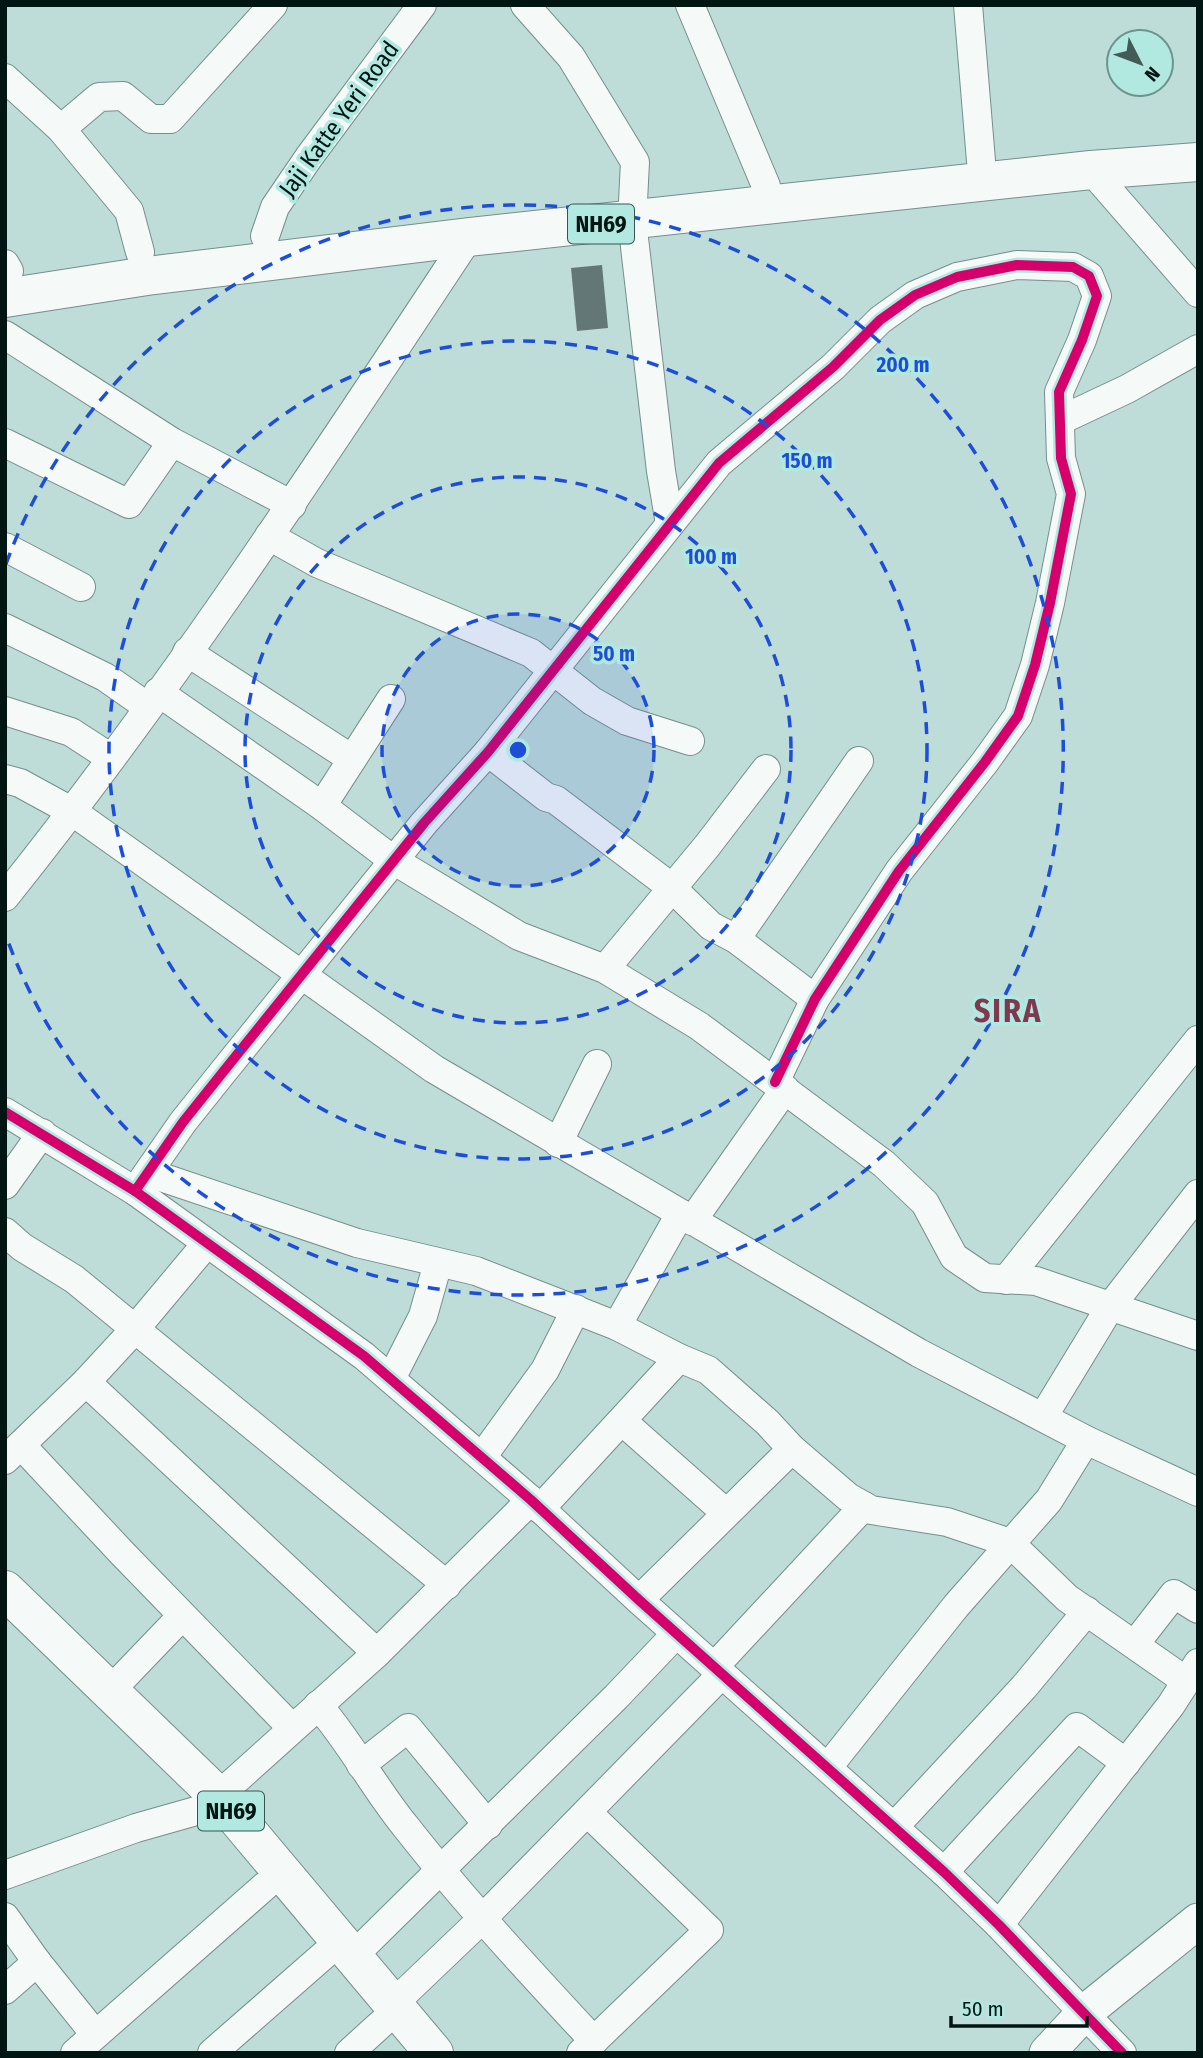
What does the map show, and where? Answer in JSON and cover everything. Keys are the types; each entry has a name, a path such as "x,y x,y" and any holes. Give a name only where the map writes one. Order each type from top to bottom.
{"highway":[{"name":"NH69","path":"6,276 147,276 469,237 766,186 981,161 1198,144"},
{"name":"NH69","path":"6,276 140,252 265,236 468,218 632,209 1198,162"},
{"name":"NH69","path":"5,1590 111,1690 211,1802 387,2013 434,2053"},
{"name":"NH69","path":"5,1618 211,1802 265,1886 338,1956"},
{"name":"NH69","path":"387,2013 407,2053"}],"main road":[{"path":"1047,2053 1084,2013 1198,1921"}],"street":[{"path":"61,129 99,97 123,96 151,118 170,119 274,5"},
{"name":"Jaji Katte Yeri Road","path":"265,236 275,207 422,5"},
{"path":"524,5 572,57 635,162 632,209 661,471 670,524"},
{"path":"690,5 766,186"},
{"path":"968,5 981,161"},
{"path":"5,78 61,129 129,211 140,252"},
{"path":"1091,170 1198,293"},
{"path":"5,897 73,812 292,505 469,237"},
{"path":"142,1182 183,1122 393,860 488,752 719,463 833,367 880,320 915,295 957,277 1017,265 1073,267 1089,276 1097,296 1082,340 1059,392 1062,420 1061,458 1071,494 1041,640 1018,716 899,871 815,999 780,1085 686,1218 617,1326"},
{"path":"5,335 172,442 292,505"},
{"path":"1062,420 1127,389 1198,349"},
{"path":"5,443 130,504 172,442"},
{"path":"269,536 317,563 531,653 592,701 627,721 690,741"},
{"path":"5,547 82,587"},
{"path":"5,628 153,699 322,806 393,860 519,936 605,969 699,1026 884,1164 925,1203 954,1257 985,1278 1036,1281 1198,1336"},
{"path":"187,652 352,759"},
{"path":"322,806 391,699"},
{"path":"5,711 71,732 111,758"},
{"path":"488,752 671,887 711,926 736,939 815,999"},
{"path":"736,939 859,761"},
{"path":"605,969 766,769"},
{"path":"5,779 20,783 73,812 434,1069 919,1353 1086,1440 1198,1492"},
{"path":"1006,1280 1198,1040"},
{"path":"558,1143 597,1064"},
{"path":"5,1112 142,1182 357,1243 476,1270 617,1326 708,1370 848,1497 871,1510 947,1522 1010,1543 1067,1598 1135,1643 1192,1672 1171,1705 999,1925"},
{"path":"5,1185 42,1133"},
{"path":"142,1182 207,1243 364,1356 482,1457 944,1872 1122,2053"},
{"path":"1043,1417 1110,1307 1198,1194"},
{"path":"5,1232 22,1247 74,1279 447,1586"},
{"path":"207,1243 135,1329 86,1382 13,1452 182,1615 292,1728"},
{"path":"391,1379 423,1316 439,1263"},
{"path":"482,1457 545,1370 576,1309"},
{"path":"5,1875 211,1802 536,1505 622,1421 679,1358"},
{"path":"86,1382 377,1653"},
{"path":"622,1421 726,1513"},
{"path":"828,1767 956,1606 1049,1500 1086,1440"},
{"path":"639,1600 792,1449"},
{"path":"349,2053 587,1812 864,1506"},
{"path":"1135,1643 1174,1594 1198,1609"},
{"path":"894,1827 1024,1687 1087,1611"},
{"path":"111,1690 182,1615"},
{"path":"212,2053 338,1956 441,1869 488,1825 676,1634"},
{"path":"318,1705 341,1732 405,1827 588,2047 709,1930 587,1812"},
{"path":"944,1872 1077,1727 1126,1763"},
{"path":"361,1765 408,1728 488,1825"},
{"path":"5,1917 37,1962 85,2043 265,1886"},
{"path":"5,1990 37,1962"}],"building":[{"path":"602,265 608,328 577,331 571,268"}],"cycle path":[{"path":"135,1191 183,1122 223,1072 424,823 488,752 719,463 833,367 880,320 915,295 957,277 1017,265 1073,267 1089,276 1097,296 1082,340 1059,392 1061,458 1071,494 1050,603 1035,665 1018,716 899,871 815,999 775,1082"},
{"path":"5,1112 135,1191 364,1356 531,1500 944,1872 1122,2053"}],"district":[{"name":"SIRA","path":"1008,1011"}]}
